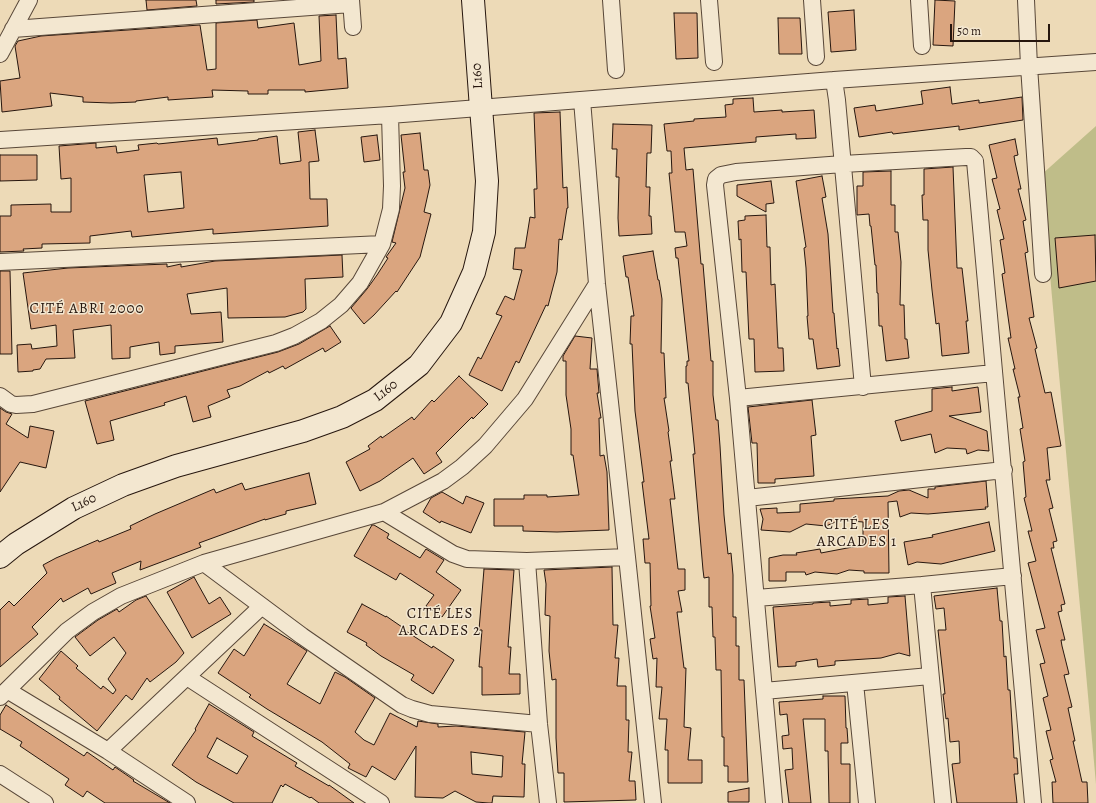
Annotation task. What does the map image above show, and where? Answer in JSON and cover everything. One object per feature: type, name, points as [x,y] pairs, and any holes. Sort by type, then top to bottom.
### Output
[{"type":"street","points":[[0,54],[29,0]]},
{"type":"street","name":"L160","points":[[0,557],[16,544],[74,508],[123,485],[176,466],[303,430],[342,417],[375,400],[419,365],[451,323],[474,272],[484,232],[488,181],[473,0]]},
{"type":"street","points":[[611,0],[616,70]]},
{"type":"street","points":[[709,0],[714,62]]},
{"type":"street","points":[[812,0],[816,57]]},
{"type":"street","points":[[919,0],[922,46]]},
{"type":"street","points":[[1026,0],[1043,274]]},
{"type":"street","points":[[13,29],[351,2],[353,28]]},
{"type":"street","points":[[0,140],[390,115],[834,80],[1096,62]]},
{"type":"street","points":[[834,80],[863,387]]},
{"type":"street","points":[[582,100],[597,284],[653,803]]},
{"type":"street","points":[[0,396],[11,404],[34,404],[276,343],[294,336],[321,321],[341,305],[360,283],[382,244],[391,209],[392,186],[390,115]]},
{"type":"street","points":[[774,803],[738,398],[715,185],[716,179],[727,173],[843,164],[971,157],[975,161],[1033,803]]},
{"type":"street","points":[[0,262],[382,244]]},
{"type":"street","points":[[187,803],[108,751],[3,693],[67,631],[92,612],[122,596],[204,563],[384,512],[443,481],[462,467],[485,446],[525,399],[597,284]]},
{"type":"street","points":[[738,398],[863,387],[994,373]]},
{"type":"street","points":[[747,498],[1004,470]]},
{"type":"street","points":[[384,512],[462,558],[474,560],[527,561],[627,557]]},
{"type":"street","points":[[527,561],[548,803]]},
{"type":"street","points":[[204,563],[302,636],[391,698],[412,709],[430,714],[540,724]]},
{"type":"street","points":[[756,598],[922,585],[1013,576]]},
{"type":"street","points":[[922,585],[943,803]]},
{"type":"street","points":[[108,751],[262,606]]},
{"type":"street","points":[[764,691],[930,676]]},
{"type":"street","points":[[186,677],[381,803]]},
{"type":"street","points":[[855,683],[867,803]]},
{"type":"street","points":[[0,774],[45,803]]},
{"type":"shaded area","points":[[1096,126],[1096,784],[1041,175]]},
{"type":"building","points":[[146,0],[196,0],[197,6],[147,10]]},
{"type":"building","points":[[216,0],[254,0],[254,2],[216,4]]},
{"type":"building","points":[[935,0],[955,1],[953,46],[933,45]]},
{"type":"building","points":[[854,10],[856,50],[831,52],[828,12]]},
{"type":"building","points":[[674,13],[697,13],[698,58],[676,59]]},
{"type":"building","points":[[336,15],[338,59],[346,58],[348,88],[305,92],[305,90],[268,90],[268,94],[248,94],[248,91],[212,90],[213,97],[168,100],[168,97],[136,102],[111,103],[83,102],[83,97],[50,93],[52,106],[2,112],[0,81],[20,78],[15,46],[18,41],[41,36],[200,25],[207,70],[216,69],[216,23],[257,20],[258,28],[294,23],[299,65],[321,61],[319,16]]},
{"type":"building","points":[[778,18],[800,18],[802,54],[779,54]]},
{"type":"building","points":[[950,87],[952,104],[979,100],[979,103],[1022,97],[1023,120],[959,130],[959,126],[893,134],[892,132],[859,137],[854,108],[875,105],[876,111],[923,104],[921,91]]},
{"type":"building","points":[[753,98],[754,112],[814,110],[816,138],[796,139],[796,134],[756,137],[756,142],[684,148],[686,170],[693,169],[711,361],[713,361],[713,395],[716,420],[718,420],[724,515],[728,554],[731,553],[733,575],[733,617],[736,617],[736,646],[739,646],[739,680],[744,680],[748,782],[728,782],[728,766],[724,766],[724,737],[722,737],[721,670],[716,670],[712,607],[709,607],[709,577],[704,578],[703,570],[693,454],[695,454],[688,383],[686,383],[686,366],[687,361],[689,361],[678,258],[676,258],[675,248],[687,246],[685,232],[675,232],[669,173],[672,173],[671,151],[667,151],[664,124],[694,121],[694,119],[726,117],[725,105],[733,104],[733,99]]},
{"type":"building","points":[[560,112],[563,188],[567,187],[568,208],[562,240],[559,239],[557,272],[548,306],[546,305],[519,363],[516,361],[502,391],[469,375],[478,357],[481,359],[502,316],[496,314],[505,296],[514,300],[522,270],[513,269],[515,248],[525,248],[530,217],[535,218],[534,189],[537,189],[534,113]]},
{"type":"building","points":[[613,124],[652,125],[651,153],[647,153],[646,187],[650,187],[649,216],[651,216],[652,234],[619,236],[619,177],[616,177],[617,149],[612,149]]},
{"type":"building","points":[[315,130],[319,161],[309,162],[310,199],[327,199],[328,226],[213,234],[213,229],[132,237],[131,231],[90,236],[90,243],[42,244],[42,248],[23,249],[24,251],[0,252],[0,216],[11,216],[11,205],[51,204],[51,212],[71,212],[71,178],[61,179],[59,146],[96,143],[96,148],[116,146],[117,153],[139,150],[138,145],[217,138],[218,145],[277,136],[280,164],[301,161],[298,132]],"holes":[[[181,172],[184,208],[148,212],[144,175]]]},
{"type":"building","points":[[420,133],[424,170],[428,170],[430,185],[424,212],[431,214],[420,257],[397,292],[396,291],[364,324],[351,308],[377,275],[388,258],[386,257],[396,243],[392,242],[405,188],[403,172],[405,172],[401,135]]},
{"type":"building","points":[[377,135],[380,160],[364,162],[361,137]]},
{"type":"building","points":[[1015,139],[1018,155],[1014,156],[1021,189],[1018,189],[1026,220],[1023,221],[1028,252],[1025,253],[1034,317],[1029,318],[1037,348],[1035,349],[1045,393],[1051,392],[1061,446],[1047,448],[1050,480],[1046,480],[1053,508],[1049,509],[1057,541],[1053,542],[1054,548],[1051,548],[1065,604],[1061,605],[1062,611],[1058,612],[1065,640],[1061,640],[1062,646],[1069,674],[1064,675],[1072,707],[1068,708],[1075,741],[1073,741],[1082,782],[1087,782],[1088,803],[1053,803],[1052,782],[1056,782],[1050,760],[1053,759],[1046,731],[1051,730],[1043,698],[1048,696],[1040,664],[1045,663],[1036,630],[1045,628],[1028,563],[1036,561],[1028,531],[1032,531],[1024,498],[1026,497],[1023,462],[1025,461],[1020,429],[1023,428],[1018,397],[1020,397],[1013,369],[1015,369],[1008,338],[1011,338],[1002,274],[1005,273],[1000,240],[1004,239],[997,210],[1000,209],[992,179],[997,178],[989,145]]},
{"type":"building","points":[[0,155],[37,155],[37,180],[0,181]]},
{"type":"building","points":[[953,167],[957,268],[962,268],[968,321],[966,321],[969,353],[942,356],[939,323],[936,324],[932,290],[928,250],[928,220],[923,220],[922,195],[924,195],[924,169]]},
{"type":"building","points":[[891,171],[891,205],[895,205],[895,232],[898,232],[901,262],[900,305],[904,305],[905,339],[907,339],[909,358],[886,361],[882,326],[879,326],[876,265],[871,226],[869,214],[857,215],[857,186],[863,186],[863,172]]},
{"type":"building","points":[[822,176],[826,197],[822,198],[828,234],[833,313],[840,366],[817,369],[813,339],[809,339],[804,248],[806,247],[796,181]]},
{"type":"building","points":[[771,181],[774,203],[766,204],[766,212],[737,196],[737,185]]},
{"type":"building","points":[[766,215],[767,247],[770,247],[771,285],[775,284],[778,348],[783,348],[784,371],[755,372],[754,339],[749,339],[746,272],[742,272],[741,239],[739,240],[738,221],[745,220],[745,216]]},
{"type":"building","points":[[1095,235],[1096,281],[1059,288],[1055,238]]},
{"type":"building","points":[[653,251],[662,299],[661,353],[664,353],[666,398],[664,398],[669,431],[672,461],[670,461],[675,499],[670,499],[678,569],[685,569],[685,590],[678,591],[682,612],[677,612],[684,668],[686,668],[684,727],[691,728],[688,760],[702,760],[702,783],[668,783],[668,750],[665,750],[667,719],[659,719],[662,687],[656,687],[657,658],[653,659],[650,639],[655,638],[650,606],[650,563],[645,563],[643,539],[649,539],[642,482],[644,482],[635,411],[632,344],[630,344],[631,316],[634,316],[623,256]]},
{"type":"building","points":[[342,255],[343,277],[305,279],[306,309],[303,312],[285,317],[228,318],[227,288],[187,294],[191,314],[221,312],[223,342],[175,346],[175,353],[160,355],[159,342],[130,347],[130,358],[112,359],[111,325],[73,330],[75,358],[46,359],[40,369],[18,372],[17,345],[31,344],[32,349],[57,346],[56,325],[31,329],[23,273],[68,268],[167,264],[167,267],[181,264],[181,267],[215,261]]},
{"type":"building","points":[[0,271],[10,271],[12,354],[0,354]]},
{"type":"building","points":[[330,326],[341,342],[325,352],[323,348],[285,369],[283,366],[269,373],[268,371],[240,386],[227,390],[230,397],[208,406],[211,417],[193,422],[186,396],[164,403],[165,405],[110,421],[114,440],[97,444],[85,401],[278,352],[299,344]]},
{"type":"building","points":[[575,336],[592,338],[590,369],[597,369],[599,393],[597,393],[601,418],[599,418],[600,456],[604,455],[607,472],[609,530],[557,532],[523,531],[523,526],[494,526],[494,499],[524,499],[524,495],[547,495],[547,497],[579,495],[573,455],[571,455],[571,429],[566,395],[566,361],[563,361],[563,356]]},
{"type":"building","points":[[459,376],[488,404],[473,419],[472,417],[436,453],[442,462],[424,474],[413,458],[380,481],[360,491],[346,462],[370,449],[368,446],[381,436],[382,438],[412,417],[414,420],[432,400],[434,402]]},
{"type":"building","points":[[952,387],[952,391],[978,387],[981,412],[949,416],[987,431],[989,451],[978,450],[967,454],[966,449],[947,448],[935,453],[931,434],[901,441],[895,421],[932,411],[932,389]]},
{"type":"building","points":[[812,400],[816,435],[811,436],[814,476],[775,479],[775,483],[758,483],[757,443],[752,443],[748,407]]},
{"type":"building","points":[[0,408],[12,414],[6,424],[28,438],[30,426],[54,431],[46,468],[20,462],[0,492]]},
{"type":"building","points":[[309,473],[316,504],[286,511],[286,514],[265,519],[199,543],[201,547],[140,570],[141,561],[112,573],[116,583],[91,594],[88,588],[63,602],[61,598],[32,627],[38,634],[0,667],[0,610],[9,601],[14,606],[47,573],[43,565],[98,540],[99,542],[131,529],[130,526],[214,489],[216,493],[242,483],[245,490]]},
{"type":"building","points":[[986,481],[988,507],[985,507],[986,509],[928,514],[911,513],[900,517],[897,501],[888,502],[889,573],[864,573],[864,571],[849,570],[837,574],[815,572],[806,575],[805,572],[786,572],[786,581],[769,581],[769,558],[783,555],[797,555],[796,553],[820,549],[821,553],[863,545],[863,522],[840,520],[826,526],[806,524],[790,532],[761,530],[763,519],[760,509],[777,508],[777,513],[800,512],[800,504],[834,501],[834,499],[888,496],[899,491],[909,490],[928,498],[928,489]]},
{"type":"building","points":[[442,492],[463,504],[466,496],[484,503],[471,533],[441,521],[440,523],[423,512],[431,498]]},
{"type":"building","points":[[989,522],[995,551],[941,564],[917,562],[908,565],[904,542],[933,537],[932,535]]},
{"type":"building","points":[[372,525],[389,534],[387,538],[420,558],[426,549],[444,560],[436,572],[461,590],[442,617],[426,606],[434,595],[400,573],[396,580],[354,556]]},
{"type":"building","points":[[612,567],[613,625],[618,625],[615,658],[619,658],[617,686],[626,686],[626,720],[629,720],[628,752],[632,752],[629,781],[635,781],[636,800],[564,802],[564,773],[558,773],[556,738],[556,679],[552,680],[549,651],[550,616],[545,615],[546,584],[544,570]]},
{"type":"building","points":[[484,569],[514,570],[508,647],[511,647],[509,674],[520,674],[520,694],[482,695],[482,667],[479,667],[482,630],[479,630]]},
{"type":"building","points":[[194,577],[209,604],[220,597],[231,614],[192,638],[167,592]]},
{"type":"building","points":[[997,588],[1000,621],[1002,621],[1004,657],[1006,656],[1008,690],[1010,690],[1014,758],[1017,758],[1018,774],[1014,774],[1017,803],[957,803],[952,764],[960,763],[959,741],[950,742],[948,718],[946,719],[943,694],[945,694],[938,630],[946,630],[944,608],[936,609],[934,596]]},
{"type":"building","points":[[146,596],[184,653],[176,662],[150,682],[147,678],[132,700],[126,695],[97,731],[59,699],[60,697],[39,679],[61,651],[78,666],[76,668],[101,689],[103,686],[113,694],[116,690],[108,679],[126,653],[114,637],[90,656],[75,637],[98,620],[117,609],[119,612],[136,600]]},
{"type":"building","points":[[905,596],[910,656],[899,653],[881,658],[835,661],[835,665],[818,667],[817,659],[796,662],[796,666],[778,667],[773,607],[830,602],[830,606],[851,604],[851,600],[868,599],[868,605],[888,603],[888,597]]},
{"type":"building","points":[[362,604],[386,616],[402,627],[401,628],[454,660],[433,694],[411,680],[414,675],[381,656],[366,645],[367,643],[347,632]]},
{"type":"building","points":[[264,624],[307,651],[287,684],[320,704],[335,672],[345,677],[375,698],[355,732],[364,740],[374,745],[390,713],[417,727],[418,721],[438,724],[438,727],[456,726],[525,732],[522,764],[525,764],[524,797],[493,796],[492,803],[476,802],[455,791],[443,798],[415,797],[416,746],[395,780],[372,766],[366,777],[348,768],[350,764],[322,742],[267,709],[249,697],[251,695],[218,673],[234,649],[244,656]],"holes":[[[471,752],[503,756],[502,777],[472,774]]]},
{"type":"building","points":[[823,696],[845,696],[848,743],[841,743],[841,764],[850,764],[850,803],[829,803],[828,751],[825,751],[825,719],[803,719],[811,803],[789,803],[785,770],[793,769],[792,748],[783,749],[782,736],[789,735],[787,714],[780,715],[779,702],[823,699]]},
{"type":"building","points":[[209,704],[254,732],[252,736],[297,763],[295,766],[329,785],[354,803],[319,803],[311,797],[310,798],[285,784],[283,787],[281,785],[272,803],[234,803],[196,782],[172,765],[196,730],[195,729]],"holes":[[[217,738],[248,756],[237,774],[207,757]]]},
{"type":"building","points":[[6,705],[84,756],[87,752],[113,770],[115,767],[134,780],[133,781],[170,803],[105,803],[87,791],[83,797],[65,785],[69,779],[20,746],[22,742],[0,729],[0,715]]},
{"type":"building","points":[[749,788],[749,802],[728,802],[728,792]]},
{"type":"district","name":"CITÉ ABRI 2000","points":[[87,309]]},
{"type":"district","name":"CITÉ LES ARCADES 1","points":[[857,534]]},
{"type":"district","name":"CITÉ LES ARCADES 2","points":[[440,622]]}]
